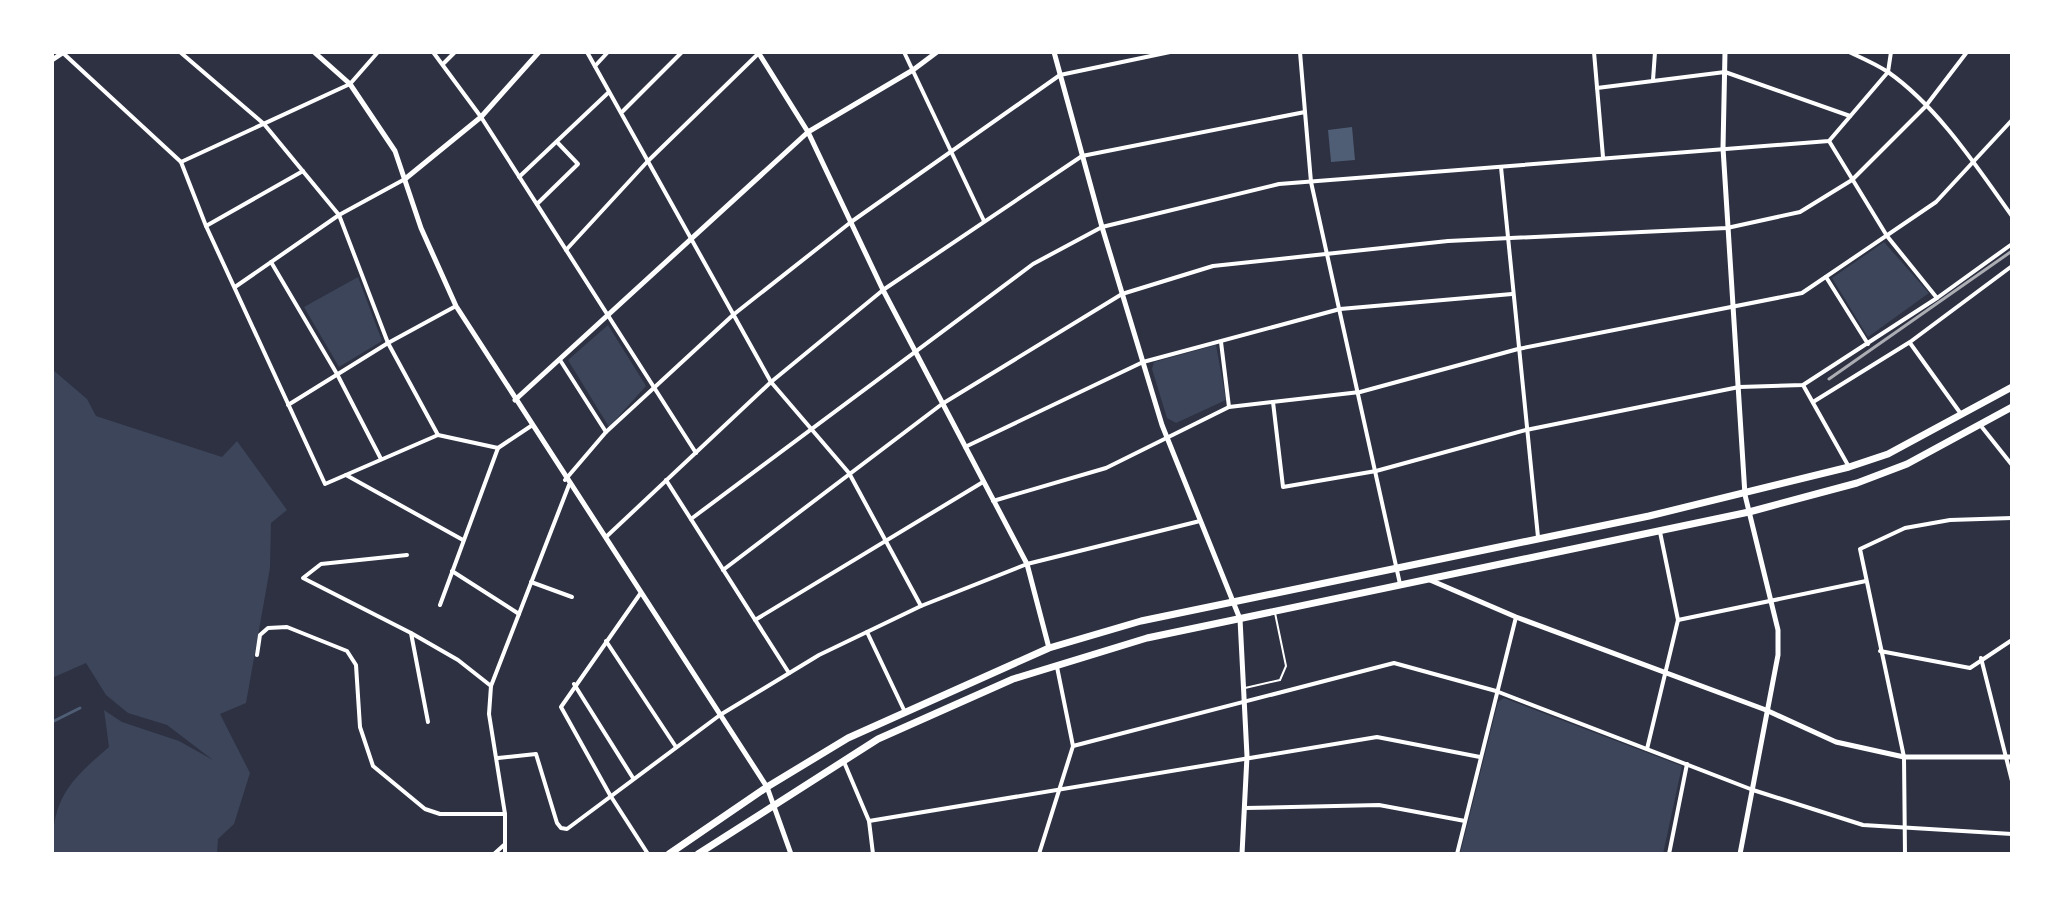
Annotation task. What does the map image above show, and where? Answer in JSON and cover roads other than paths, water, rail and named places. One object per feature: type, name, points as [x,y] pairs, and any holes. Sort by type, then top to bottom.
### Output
[{"type":"main road","points":[[669,854],[767,787],[848,738],[904,710],[1049,648],[1141,621],[1745,495],[1849,467],[1888,454],[1981,407],[2012,385]]},
{"type":"main road","points":[[698,854],[878,739],[1013,679],[1147,638],[1749,512],[1870,478],[1907,464],[2012,407]]},
{"type":"street","points":[[52,60],[64,52],[181,162],[206,226],[325,484],[438,435],[498,448]]},
{"type":"street","points":[[180,52],[264,124],[339,215],[388,343],[438,435]]},
{"type":"street","points":[[314,52],[350,84],[395,151],[421,228],[456,306],[767,787],[791,854]]},
{"type":"street","points":[[181,162],[350,84],[378,52]]},
{"type":"street","points":[[433,52],[481,117],[696,453]]},
{"type":"street","points":[[444,63],[455,52]]},
{"type":"street","points":[[234,288],[339,215],[405,179],[481,117],[539,52]]},
{"type":"street","points":[[587,52],[623,111],[647,162],[693,238],[771,382],[849,473],[921,606]]},
{"type":"street","points":[[595,66],[608,52]]},
{"type":"street","points":[[623,111],[682,52]]},
{"type":"street","points":[[566,250],[647,162],[759,52],[808,132],[883,290],[1027,564],[1049,648]]},
{"type":"street","points":[[904,52],[984,221]]},
{"type":"street","points":[[515,400],[808,132],[913,70],[937,52]]},
{"type":"street","points":[[1054,52],[1102,227],[1167,438],[1231,604],[1240,619],[1247,756],[1242,854]]},
{"type":"street","points":[[1125,52],[1127,61]]},
{"type":"street","points":[[505,854],[505,814],[489,714],[491,686],[567,482],[606,432],[733,315],[851,222],[1060,75],[1170,52]]},
{"type":"street","points":[[1300,52],[1311,182],[1360,392],[1400,584]]},
{"type":"street","points":[[1594,52],[1603,157]]},
{"type":"street","points":[[1653,80],[1655,52]]},
{"type":"street","points":[[1725,52],[1723,148],[1745,495],[1778,630],[1778,655],[1740,854]]},
{"type":"street","points":[[1849,52],[1888,72],[1925,107],[1973,162],[2012,216]]},
{"type":"street","points":[[691,519],[1033,264],[1102,227],[1279,184],[1829,141],[1888,72],[1891,52]]},
{"type":"street","points":[[723,570],[942,404],[1122,294],[1213,266],[1448,241],[1727,228],[1800,212],[1852,180],[1925,107],[1967,52]]},
{"type":"street","points":[[1597,88],[1725,72],[1850,116]]},
{"type":"street","points":[[519,177],[609,92]]},
{"type":"street","points":[[604,539],[771,382],[883,290],[1082,156],[1305,112]]},
{"type":"street","points":[[993,501],[1106,468],[1229,407],[1360,392],[1518,349],[1802,293],[1936,202],[2012,120]]},
{"type":"street","points":[[1829,141],[1887,236],[1937,298]]},
{"type":"street","points":[[537,204],[578,164],[557,142]]},
{"type":"street","points":[[1501,167],[1538,537]]},
{"type":"street","points":[[206,226],[303,171]]},
{"type":"street","points":[[1273,402],[1283,487],[1376,471],[1526,430],[1739,387],[1803,385],[1937,298],[2012,244]]},
{"type":"street","points":[[271,262],[337,374],[381,460]]},
{"type":"street","points":[[1813,402],[1910,342],[2012,266]]},
{"type":"street","points":[[1826,277],[1868,344]]},
{"type":"street","points":[[965,447],[1143,362],[1340,309],[1512,294]]},
{"type":"street","points":[[288,405],[388,343],[456,306]]},
{"type":"street","points":[[1221,341],[1229,407]]},
{"type":"street","points":[[1910,342],[1962,416]]},
{"type":"street","points":[[559,359],[606,432]]},
{"type":"street","points":[[1803,385],[1849,467]]},
{"type":"street","points":[[1981,425],[2012,465]]},
{"type":"street","points":[[440,605],[498,448],[531,426]]},
{"type":"street","points":[[346,475],[463,540]]},
{"type":"street","points":[[666,480],[789,673]]},
{"type":"street","points":[[755,620],[884,539],[983,482]]},
{"type":"street","points":[[1905,854],[1904,757],[1860,549],[1905,528],[1950,520],[2012,518]]},
{"type":"street","points":[[498,758],[536,754],[561,828],[573,827],[610,795],[720,715],[789,673],[867,632],[921,606],[1027,564],[1200,521]]},
{"type":"street","points":[[1647,749],[1678,620],[1660,532]]},
{"type":"street","points":[[407,555],[321,564],[303,578],[411,633],[458,660],[491,686]]},
{"type":"street","points":[[452,571],[519,614]]},
{"type":"street","points":[[1425,578],[1516,617],[1766,710],[1836,742],[1904,757],[2009,758]]},
{"type":"street","points":[[1678,620],[1866,581]]},
{"type":"street","points":[[531,582],[572,597]]},
{"type":"street","points":[[640,594],[574,684],[561,707],[610,795],[648,854]]},
{"type":"street","points":[[1457,854],[1516,617]]},
{"type":"street","points":[[257,655],[260,635],[268,628],[287,627],[347,651],[356,665],[360,727],[377,770],[433,813],[505,814]]},
{"type":"street","points":[[867,632],[904,710]]},
{"type":"street","points":[[411,633],[428,722]]},
{"type":"street","points":[[1880,651],[1970,668],[2012,640]]},
{"type":"street","points":[[606,641],[676,747]]},
{"type":"street","points":[[1981,658],[2009,758],[2012,781]]},
{"type":"street","points":[[1073,746],[1394,663],[1496,691],[1753,790],[1863,825],[2012,834]]},
{"type":"street","points":[[1039,854],[1073,746],[1057,667]]},
{"type":"street","points":[[574,684],[633,778]]},
{"type":"street","points":[[869,821],[1058,791],[1247,756],[1377,737],[1480,757]]},
{"type":"street","points":[[843,760],[869,821],[873,854]]},
{"type":"street","points":[[1669,854],[1687,764]]},
{"type":"street","points":[[1245,808],[1379,805],[1465,821]]},
{"type":"street","points":[[494,854],[505,845]]},
{"type":"lane","points":[[1243,688],[1280,680],[1286,666],[1274,612]]},
{"type":"waterway","points":[[52,722],[80,708]]},
{"type":"railway","points":[[1829,379],[2012,251]]}]
